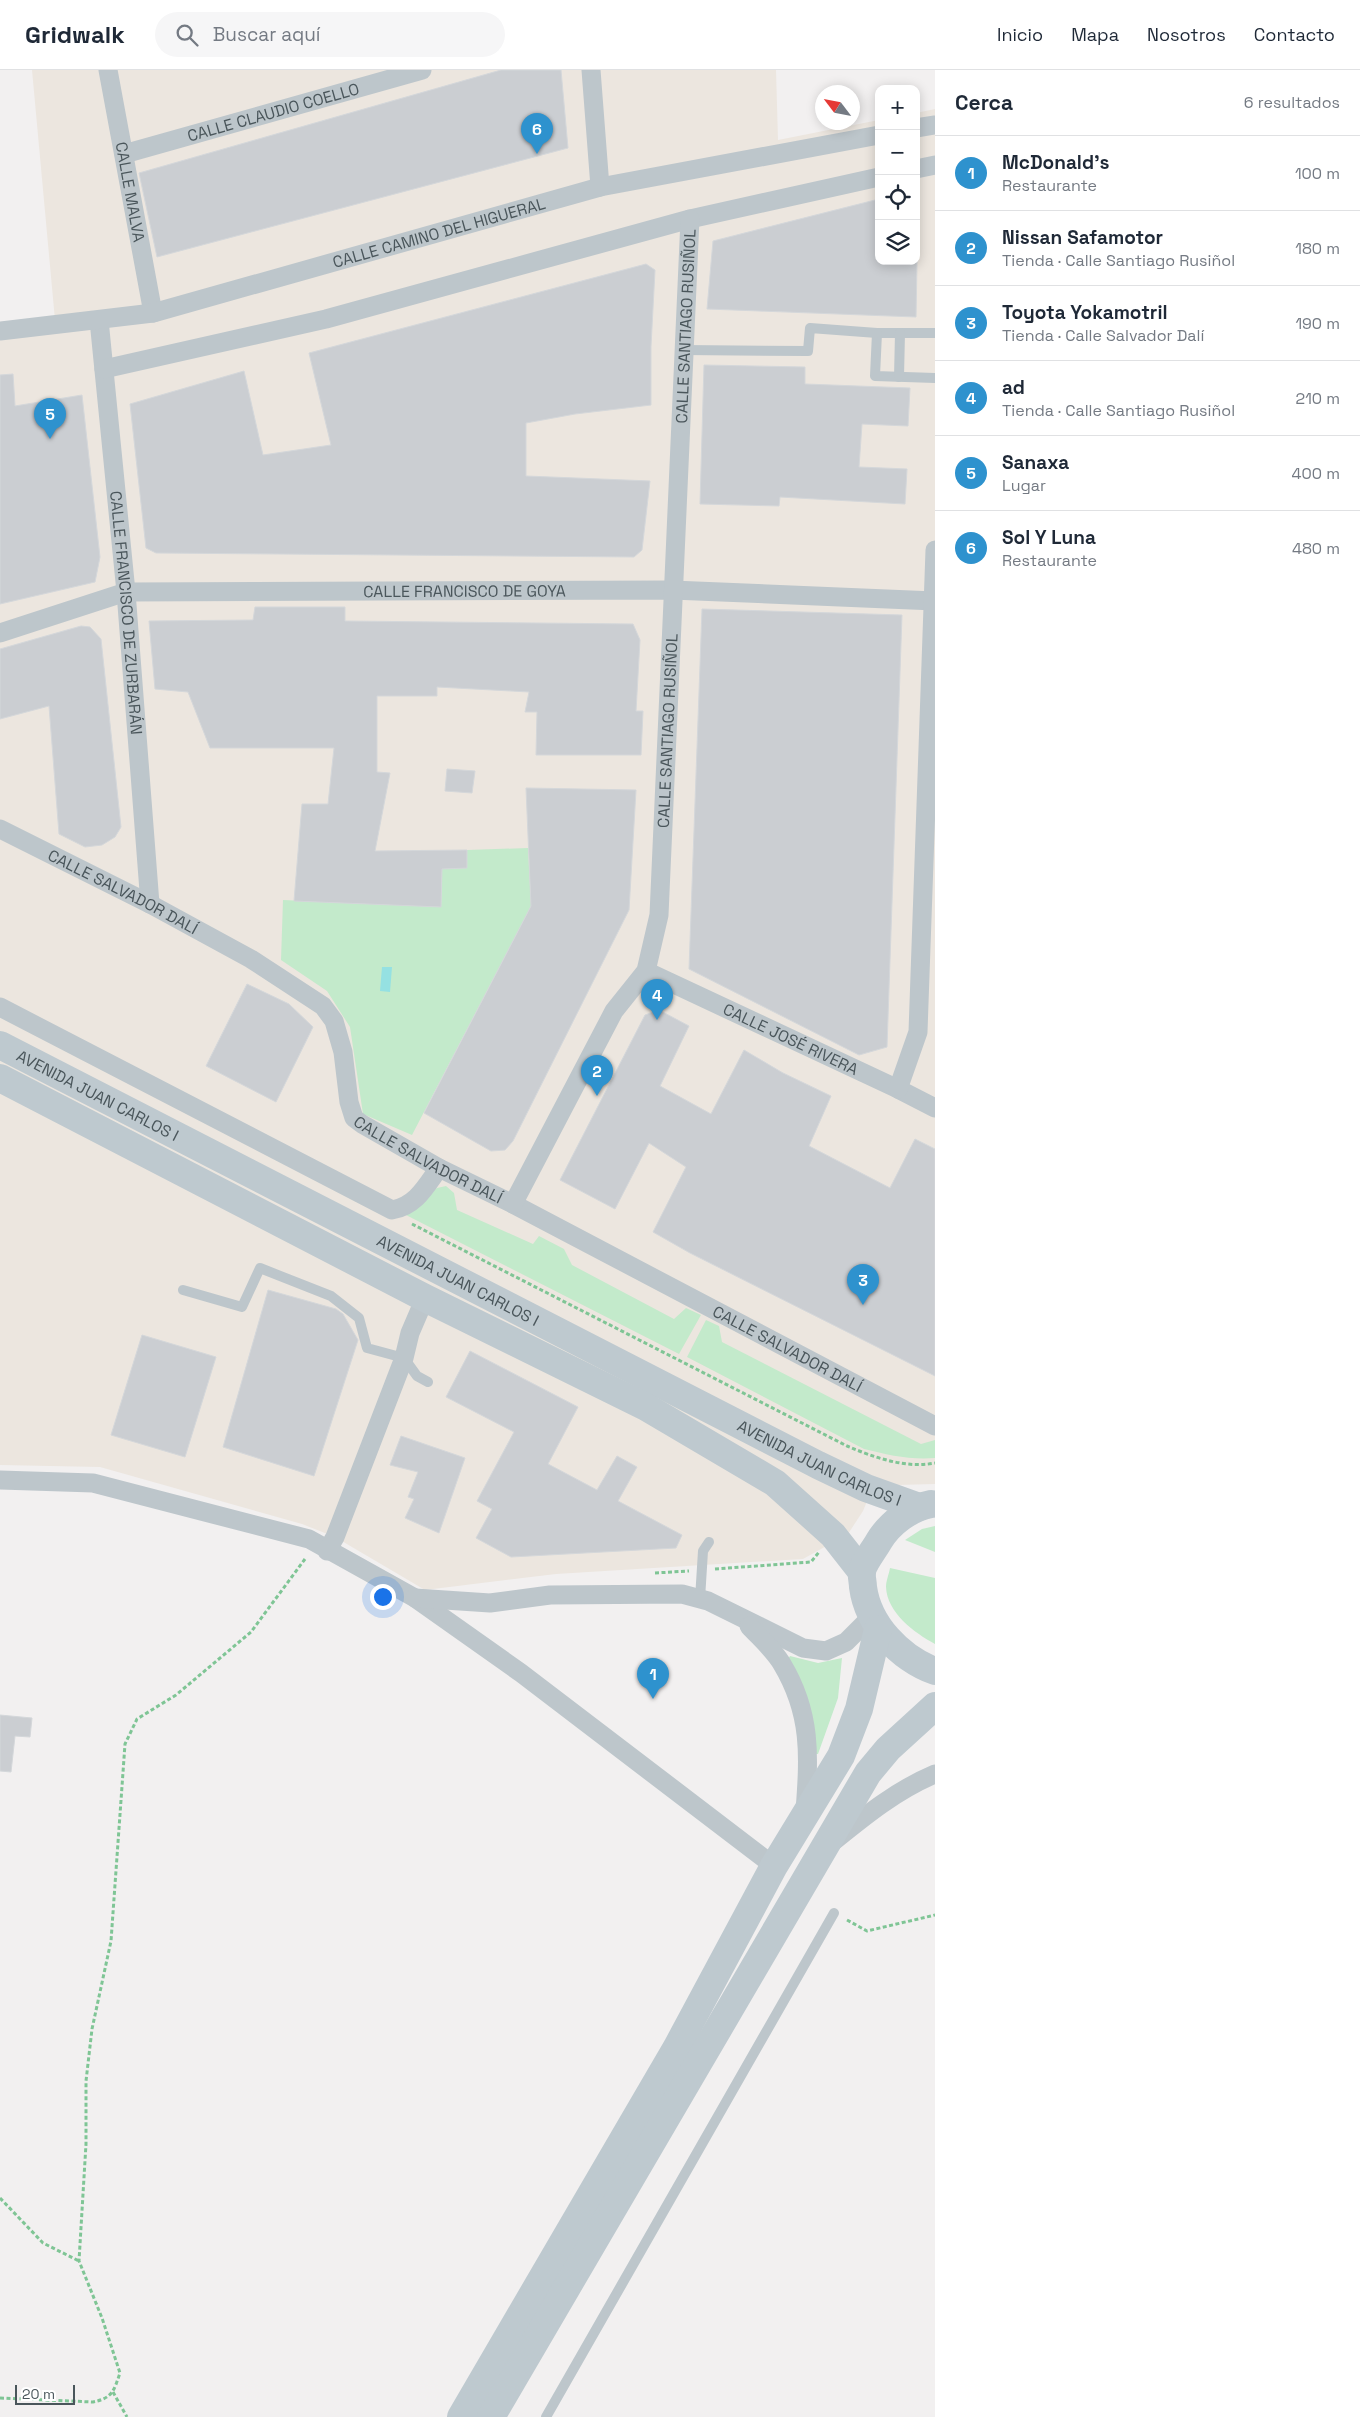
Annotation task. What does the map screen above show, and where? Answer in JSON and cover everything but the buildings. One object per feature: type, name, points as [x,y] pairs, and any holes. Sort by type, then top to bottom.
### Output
[{"type":"street","name":"CALLE MALVA","points":[[108,70],[153,313]]},
{"type":"street","name":"CALLE CLAUDIO COELLO","points":[[124,154],[422,70]]},
{"type":"street","points":[[591,70],[600,187]]},
{"type":"street","points":[[920,127],[935,125]]},
{"type":"street","name":"CALLE CAMINO DEL HIGUERAL","points":[[0,331],[153,313],[600,187],[875,136]]},
{"type":"street","points":[[920,168],[935,165]]},
{"type":"street","points":[[104,369],[326,319],[690,220],[875,178]]},
{"type":"street","name":"CALLE SANTIAGO RUSIÑOL","points":[[513,1204],[614,1011],[646,971],[659,915],[690,220]]},
{"type":"street","name":"CALLE FRANCISCO DE ZURBARÁN","points":[[100,320],[126,592],[150,904]]},
{"type":"street","points":[[898,1089],[918,1032],[935,550]]},
{"type":"street","name":"CALLE FRANCISCO DE GOYA","points":[[0,633],[126,592],[672,590],[934,601]]},
{"type":"street","name":"CALLE SALVADOR DALÍ","points":[[0,829],[150,904],[250,959],[323,1006],[334,1020],[343,1052],[342,1098],[354,1118],[439,1168],[513,1204],[935,1426]]},
{"type":"street","name":"CALLE JOSÉ RIVERA","points":[[646,971],[935,1108]]},
{"type":"street","points":[[0,1007],[392,1210],[407,1205],[420,1195],[439,1168]]},
{"type":"street","name":"AVENIDA JUAN CARLOS I","points":[[0,1045],[818,1466],[866,1488],[927,1505]]},
{"type":"street","name":"AVENIDA JUAN CARLOS I","points":[[0,1078],[425,1298],[655,1412],[775,1483],[833,1535],[862,1572]]},
{"type":"street","points":[[327,1551],[335,1537],[404,1358],[410,1332],[425,1298]]},
{"type":"street","points":[[0,1480],[93,1483],[309,1539],[327,1551],[416,1598],[521,1673],[774,1866]]},
{"type":"street","points":[[927,1505],[900,1518],[884,1533],[862,1572],[865,1600],[875,1623],[903,1651],[935,1670]]},
{"type":"street","points":[[416,1598],[490,1603],[550,1595],[682,1594],[708,1601],[743,1620],[803,1648],[826,1651],[846,1642],[875,1623]]},
{"type":"street","points":[[743,1620],[781,1662],[796,1691],[807,1730],[808,1764],[805,1816]]},
{"type":"street","points":[[461,2417],[677,2047],[774,1866],[841,1756],[859,1709],[875,1623]]},
{"type":"street","points":[[491,2417],[868,1773],[888,1749],[929,1720]]},
{"type":"street","points":[[823,1849],[883,1802],[914,1783],[935,1774]]},
{"type":"lane","points":[[683,350],[808,351],[810,328],[935,333]]},
{"type":"lane","points":[[877,332],[875,376],[935,378]]},
{"type":"lane","points":[[899,377],[900,333]]},
{"type":"lane","points":[[184,1290],[242,1308],[260,1268],[331,1296],[359,1318],[367,1348],[404,1358],[417,1376],[428,1382]]},
{"type":"lane","points":[[700,1599],[702,1551],[709,1542]]},
{"type":"lane","points":[[546,2417],[834,1913]]},
{"type":"path","points":[[558,1298],[847,1446],[868,1455],[897,1462],[935,1463]]},
{"type":"path","points":[[653,1573],[811,1562],[833,1535]]},
{"type":"path","points":[[0,2398],[94,2402],[106,2400],[113,2392],[120,2373],[102,2318],[79,2262],[86,2144],[86,2081],[92,2029],[111,1941],[125,1744],[137,1719],[176,1695],[251,1632],[310,1552],[327,1551]]},
{"type":"path","points":[[834,1913],[867,1931],[935,1915]]},
{"type":"path","points":[[0,2198],[44,2242],[79,2262]]},
{"type":"path","points":[[113,2392],[127,2417]]},
{"type":"shaded area","points":[[32,70],[776,70],[778,140],[828,130],[860,130],[860,124],[875,121],[875,265],[920,265],[920,112],[935,109],[935,1484],[896,1485],[875,1482],[863,1511],[848,1534],[803,1559],[556,1574],[425,1590],[335,1537],[302,1524],[100,1467],[0,1465],[0,339],[56,331]]},
{"type":"green space","points":[[528,848],[531,906],[412,1135],[363,1114],[350,1027],[327,991],[281,960],[283,900],[441,907],[442,869],[466,868],[467,850]]},
{"type":"green space","points":[[446,1186],[454,1193],[457,1210],[533,1244],[539,1236],[564,1249],[572,1265],[674,1319],[686,1308],[701,1315],[679,1354],[404,1214],[437,1188]]},
{"type":"green space","points":[[706,1320],[719,1326],[722,1342],[921,1444],[935,1440],[935,1458],[908,1458],[864,1449],[687,1357]]},
{"type":"green space","points":[[935,1526],[935,1552],[905,1540],[922,1529]]},
{"type":"green space","points":[[890,1568],[935,1578],[935,1644],[903,1621],[891,1605],[886,1587]]},
{"type":"green space","points":[[790,1656],[818,1663],[842,1658],[838,1698],[818,1754],[815,1754],[786,1662]]},
{"type":"water","points":[[382,967],[392,967],[390,992],[380,991]]},
{"type":"place","name":"Sol Y Luna","points":[[537,154]]},
{"type":"place","name":"Sanaxa","points":[[50,439]]},
{"type":"place","name":"ad","points":[[657,1020]]},
{"type":"place","name":"Nissan Safamotor","points":[[597,1096]]},
{"type":"place","name":"Toyota Yokamotril","points":[[863,1305]]},
{"type":"place","name":"McDonald's","points":[[653,1699]]}]
